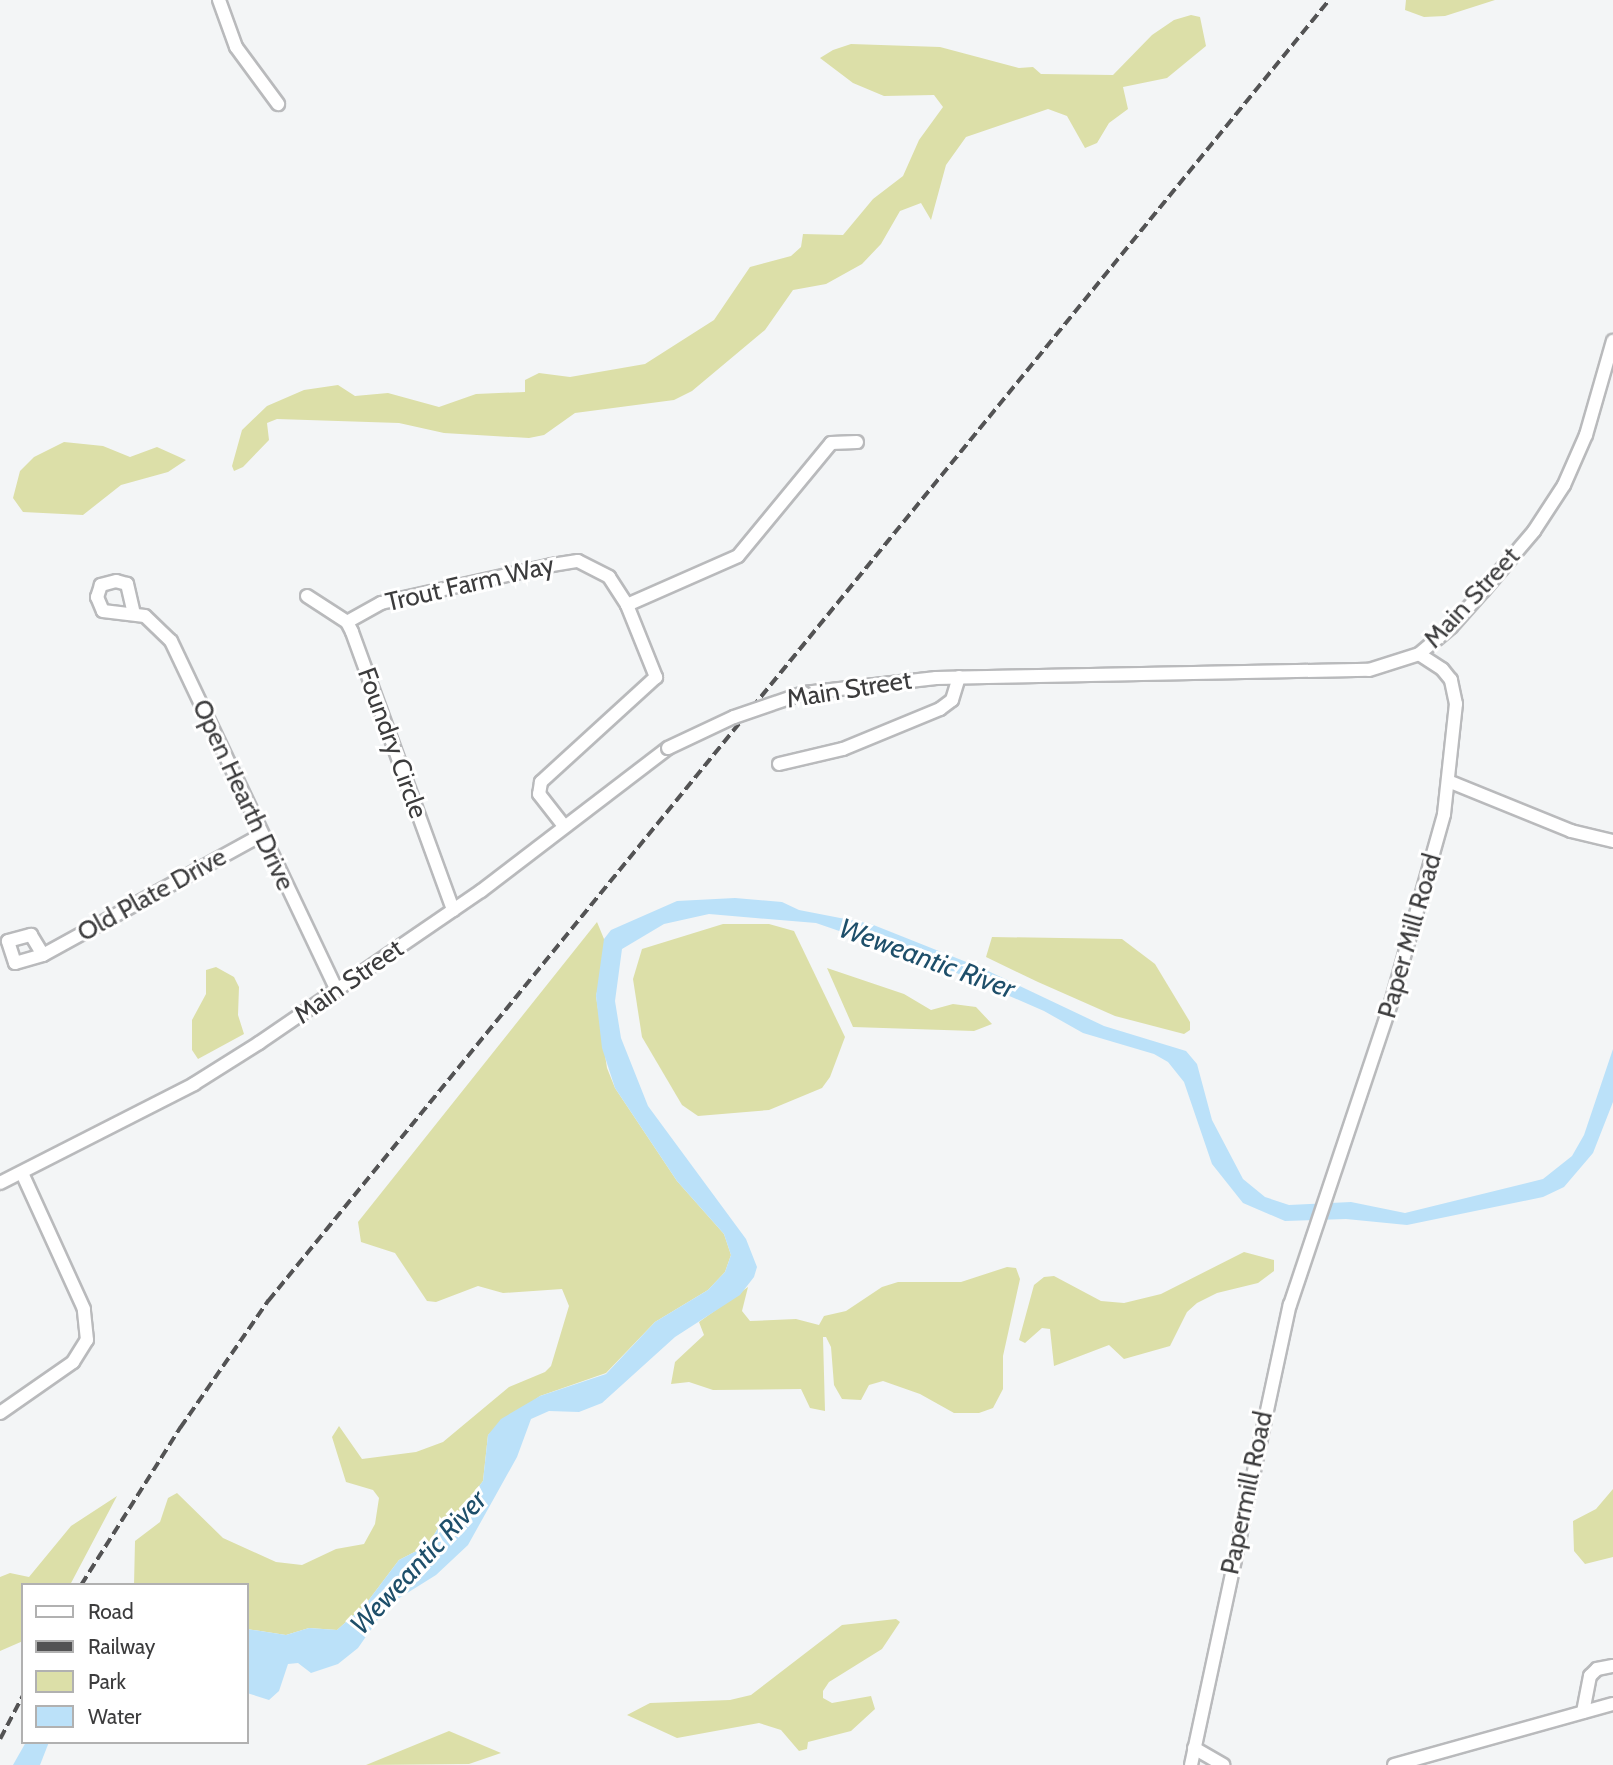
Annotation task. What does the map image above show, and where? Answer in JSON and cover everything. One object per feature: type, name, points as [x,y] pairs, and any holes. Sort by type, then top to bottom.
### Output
[{"type":"street","points":[[219,0],[236,47],[278,104]]},
{"type":"street","name":"Main Street","points":[[0,1183],[194,1084],[337,992],[453,910],[668,748],[734,717],[804,693],[959,677],[1301,674],[1369,670],[1419,654],[1475,600],[1534,531],[1564,485],[1586,435],[1613,341]]},
{"type":"street","points":[[627,605],[738,556],[831,443],[858,442]]},
{"type":"street","name":"Trout Farm Way","points":[[347,622],[382,603],[578,561],[609,577],[627,605],[656,677],[541,782],[539,794],[564,826]]},
{"type":"street","points":[[307,596],[347,622]]},
{"type":"street","name":"Open Hearth Drive","points":[[135,614],[145,615],[172,641],[337,992]]},
{"type":"street","name":"Foundry Circle","points":[[347,622],[453,910]]},
{"type":"street","name":"Paper Mill Road","points":[[1318,1225],[1433,863],[1448,781],[1455,704],[1451,680],[1442,669],[1419,654]]},
{"type":"street","points":[[779,765],[843,749],[940,709],[953,700],[959,677]]},
{"type":"street","points":[[1448,781],[1590,838],[1613,841]]},
{"type":"street","name":"Old Plate Drive","points":[[43,955],[261,835]]},
{"type":"street","points":[[0,1413],[73,1362],[87,1339],[85,1309],[22,1173]]},
{"type":"street","name":"Papermill Road","points":[[1191,1765],[1268,1398],[1290,1306],[1318,1225]]},
{"type":"street","points":[[1583,1712],[1590,1676],[1597,1669],[1613,1666]]},
{"type":"street","points":[[1394,1765],[1613,1704]]},
{"type":"street","points":[[1194,1748],[1224,1765]]},
{"type":"green space","points":[[1406,0],[1495,0],[1445,16],[1424,17],[1405,10]]},
{"type":"green space","points":[[1191,15],[1200,17],[1206,46],[1167,78],[1123,87],[1128,109],[1109,123],[1097,143],[1085,148],[1067,116],[1048,109],[966,137],[946,165],[931,220],[921,203],[900,211],[881,244],[862,264],[826,284],[793,290],[765,330],[692,391],[674,400],[575,413],[544,435],[529,438],[444,433],[399,423],[277,419],[267,423],[269,440],[243,467],[234,471],[232,466],[242,430],[267,406],[304,390],[338,385],[355,396],[388,393],[439,407],[476,394],[525,392],[525,380],[539,373],[570,377],[645,364],[714,320],[750,267],[791,256],[801,247],[803,234],[843,235],[873,199],[903,176],[919,140],[943,107],[934,95],[884,96],[853,83],[820,58],[833,50],[851,44],[940,47],[1019,68],[1033,67],[1041,74],[1113,75],[1152,35],[1174,20]]},
{"type":"green space","points":[[64,442],[103,446],[130,457],[157,447],[186,460],[168,472],[121,485],[83,515],[23,512],[13,498],[20,471],[34,457]]},
{"type":"green space","points":[[597,922],[604,939],[604,963],[596,996],[607,1068],[615,1088],[677,1181],[724,1234],[731,1255],[725,1272],[708,1290],[655,1322],[606,1373],[540,1396],[488,1435],[483,1481],[460,1512],[441,1523],[428,1545],[399,1560],[365,1605],[337,1630],[309,1628],[286,1635],[248,1629],[248,1583],[134,1583],[135,1541],[160,1522],[168,1498],[177,1493],[223,1538],[276,1562],[302,1565],[336,1549],[364,1544],[375,1524],[379,1498],[373,1490],[346,1482],[332,1437],[339,1426],[362,1459],[416,1452],[443,1442],[509,1387],[545,1372],[551,1366],[569,1306],[562,1289],[503,1293],[478,1286],[436,1302],[427,1301],[395,1253],[361,1242],[358,1222]]},
{"type":"green space","points":[[723,924],[769,924],[794,931],[845,1037],[830,1077],[822,1088],[769,1110],[698,1116],[682,1105],[642,1037],[633,979],[642,949]]},
{"type":"green space","points":[[992,937],[1122,939],[1155,964],[1190,1022],[1190,1030],[1184,1034],[1115,1016],[1038,982],[986,957]]},
{"type":"green space","points":[[216,967],[234,977],[239,987],[238,1015],[244,1034],[198,1059],[192,1050],[192,1020],[206,994],[206,970]]},
{"type":"green space","points":[[827,968],[904,994],[931,1010],[953,1004],[976,1007],[992,1024],[974,1031],[853,1027]]},
{"type":"green space","points":[[1244,1252],[1274,1260],[1274,1271],[1258,1283],[1217,1293],[1197,1303],[1187,1312],[1170,1346],[1124,1359],[1109,1345],[1054,1366],[1050,1329],[1042,1328],[1025,1343],[1019,1340],[1034,1285],[1044,1277],[1054,1276],[1101,1301],[1124,1303],[1161,1294]]},
{"type":"green space","points":[[1007,1267],[1016,1268],[1020,1279],[1003,1356],[1003,1389],[993,1408],[979,1413],[954,1413],[920,1394],[883,1381],[869,1385],[861,1400],[842,1399],[834,1385],[831,1347],[826,1337],[823,1337],[825,1411],[810,1408],[801,1389],[713,1390],[689,1382],[671,1384],[675,1362],[704,1335],[699,1322],[748,1287],[742,1311],[750,1321],[796,1319],[819,1325],[824,1316],[846,1311],[882,1287],[898,1282],[961,1282]]},
{"type":"green space","points":[[1613,1489],[1613,1557],[1585,1564],[1574,1551],[1573,1521],[1596,1509]]},
{"type":"green space","points":[[117,1496],[71,1583],[21,1583],[21,1642],[0,1651],[0,1577],[10,1573],[29,1577],[71,1526]]},
{"type":"green space","points":[[896,1619],[900,1622],[882,1649],[829,1682],[823,1691],[823,1698],[832,1703],[871,1696],[875,1709],[851,1731],[808,1742],[807,1749],[799,1751],[781,1730],[759,1723],[677,1738],[627,1715],[650,1703],[730,1700],[751,1695],[842,1625]]},
{"type":"green space","points":[[449,1731],[501,1753],[469,1764],[366,1765]]},
{"type":"water","name":"Weweantic River","points":[[735,898],[782,902],[799,910],[871,924],[984,969],[1104,1026],[1186,1051],[1197,1064],[1212,1120],[1243,1179],[1265,1197],[1289,1205],[1351,1202],[1405,1213],[1543,1179],[1572,1156],[1584,1135],[1613,1049],[1613,1102],[1593,1153],[1564,1187],[1543,1197],[1407,1225],[1346,1219],[1285,1221],[1243,1203],[1212,1164],[1184,1082],[1168,1062],[1154,1054],[1083,1033],[1044,1011],[938,965],[816,923],[709,914],[664,924],[622,949],[615,1001],[621,1038],[648,1106],[746,1239],[757,1267],[754,1277],[740,1295],[675,1337],[602,1403],[579,1412],[549,1411],[531,1419],[517,1457],[468,1545],[436,1575],[388,1605],[358,1648],[338,1664],[311,1673],[298,1663],[288,1664],[279,1691],[269,1700],[248,1693],[248,1629],[286,1635],[309,1628],[337,1630],[365,1605],[399,1560],[428,1545],[441,1523],[460,1511],[483,1481],[488,1435],[501,1419],[540,1396],[606,1374],[655,1322],[708,1290],[725,1272],[731,1255],[724,1234],[677,1181],[615,1088],[602,1048],[596,996],[604,939],[611,930],[677,901]]},
{"type":"water","points":[[25,1744],[48,1744],[40,1765],[13,1765]]},
{"type":"railway","points":[[82,1583],[180,1428],[268,1301],[1329,0]]},
{"type":"railway","points":[[0,1739],[21,1699]]}]
